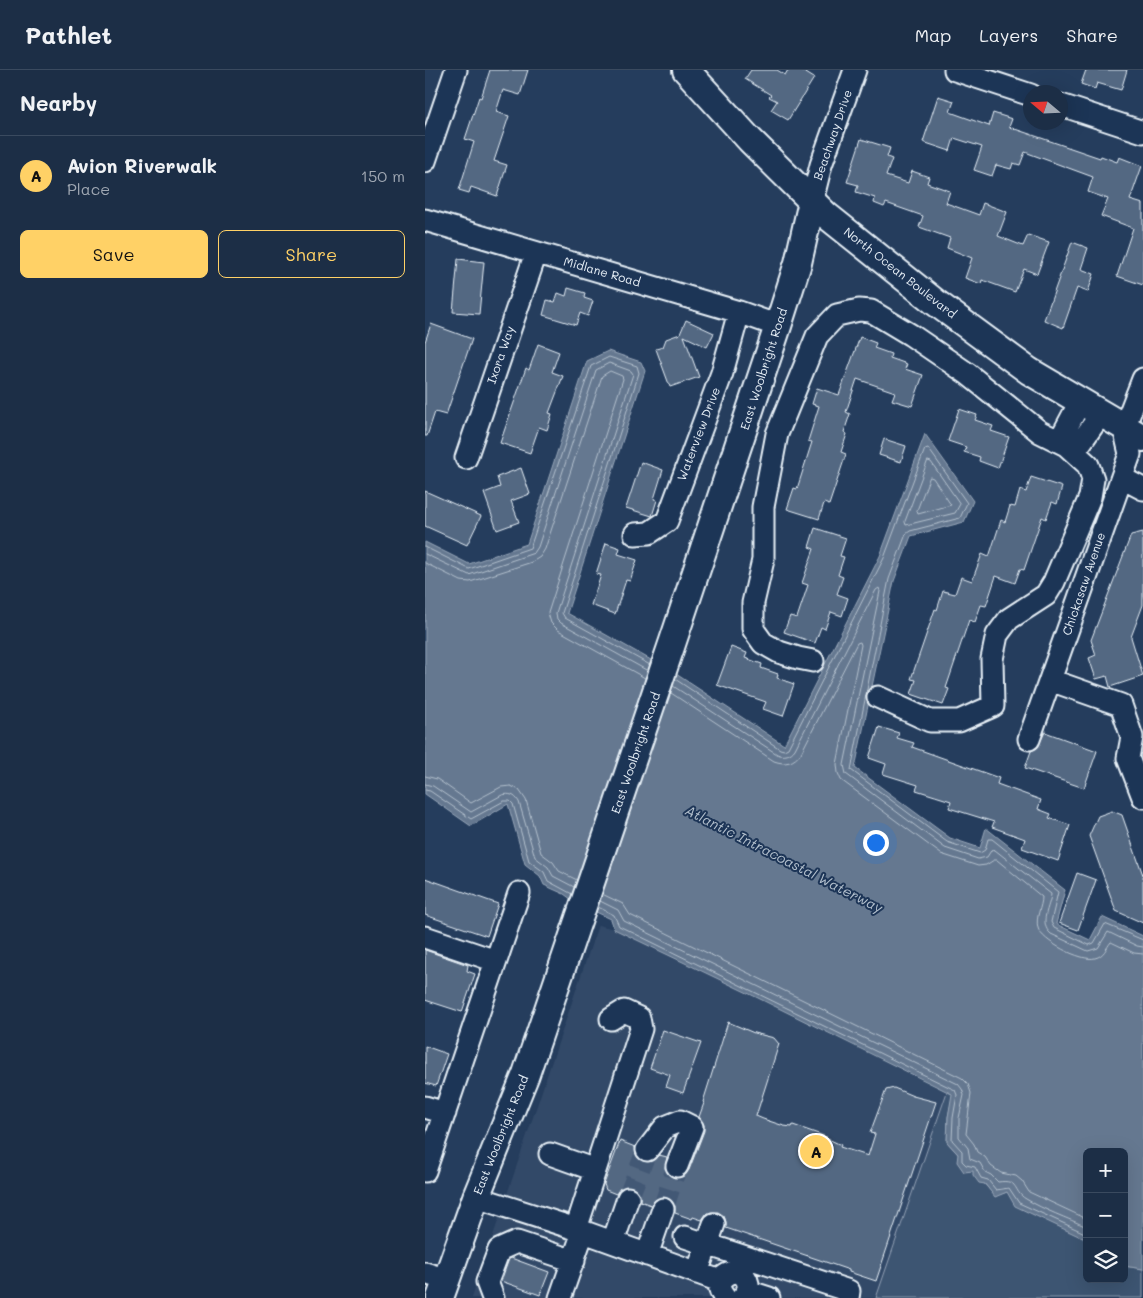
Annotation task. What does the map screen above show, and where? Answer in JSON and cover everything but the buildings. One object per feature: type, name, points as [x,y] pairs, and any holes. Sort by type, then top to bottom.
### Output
[{"type":"main road","name":"North Ocean Boulevard","points":[[686,70],[750,140],[812,201],[935,302],[1029,371],[1133,433]]},
{"type":"main road","name":"East Woolbright Road","points":[[437,1284],[479,1191],[526,1074],[778,326],[798,263],[812,201]]},
{"type":"street","points":[[425,161],[456,70]]},
{"type":"street","name":"Beachway Drive","points":[[812,201],[821,165],[855,70]]},
{"type":"street","points":[[955,70],[1023,92]]},
{"type":"street","points":[[1068,107],[1143,132]]},
{"type":"street","name":"Midlane Road","points":[[425,220],[739,312],[778,326]]},
{"type":"street","name":"Ixora Way","points":[[466,458],[536,253]]},
{"type":"street","points":[[813,661],[779,652],[763,643],[753,629],[753,603],[763,560],[763,507],[777,434],[817,336],[837,316],[859,310],[871,311],[911,335],[968,374],[1040,432],[1066,445],[1087,465],[1093,479],[1090,497],[1054,582],[1046,595],[1009,619],[997,636],[992,659],[993,706],[959,721],[930,721],[878,697]]},
{"type":"street","name":"Waterview Drive","points":[[635,534],[649,533],[667,521],[722,373],[739,312]]},
{"type":"street","points":[[1133,433],[1143,379]]},
{"type":"street","points":[[1066,445],[1079,445],[1091,408]]},
{"type":"street","name":"Chickasaw Avenue","points":[[1029,739],[1130,454],[1133,433]]},
{"type":"street","points":[[1121,478],[1143,489]]},
{"type":"street","points":[[1050,680],[1121,705],[1132,738],[1128,758],[1143,797]]},
{"type":"street","points":[[425,1171],[435,1110],[496,961],[519,893]]},
{"type":"street","points":[[425,938],[496,961]]},
{"type":"street","points":[[560,1298],[574,1261],[595,1170],[641,1029],[639,1018],[623,1011],[611,1019]]},
{"type":"street","points":[[647,1150],[665,1127],[680,1121],[692,1127],[677,1166]]},
{"type":"street","points":[[550,1154],[595,1170]]},
{"type":"street","points":[[479,1191],[580,1231],[697,1273],[723,1290],[727,1274],[737,1272],[745,1277],[747,1282],[745,1295],[769,1298]]},
{"type":"street","points":[[613,1242],[628,1198]]},
{"type":"street","points":[[647,1255],[663,1209]]},
{"type":"street","points":[[697,1273],[711,1234]]},
{"type":"street","points":[[685,1236],[711,1234],[849,1291],[848,1298]]},
{"type":"street","points":[[493,1298],[487,1282],[499,1250],[517,1242],[574,1261]]},
{"type":"shaded area","points":[[598,925],[631,936],[947,1092],[876,1298],[472,1298]]},
{"type":"shaded area","points":[[947,1092],[953,1094],[948,1117],[947,1142],[995,1196],[1007,1192],[1083,1238],[1083,1283],[1128,1283],[1128,1267],[1143,1269],[1143,1298],[876,1298]]},
{"type":"water","name":"Atlantic Intracoastal Waterway","points":[[608,351],[641,362],[645,371],[567,613],[676,674],[784,745],[880,556],[925,434],[973,501],[964,522],[911,536],[894,581],[855,768],[950,838],[980,848],[986,828],[1065,890],[1056,924],[1090,940],[1102,917],[1143,936],[1143,1269],[1128,1267],[1128,1148],[1083,1148],[1083,1238],[1015,1206],[1007,1192],[995,1197],[985,1184],[979,1183],[973,1175],[973,1171],[964,1172],[957,1162],[958,1154],[947,1142],[948,1117],[952,1094],[614,929],[611,919],[544,885],[540,876],[525,864],[508,804],[471,826],[425,794],[425,542],[469,564],[527,544],[587,361]]},
{"type":"tunnel","points":[[628,1198],[647,1150]]},
{"type":"tunnel","points":[[663,1209],[677,1166]]},
{"type":"place","name":"Avion Riverwalk","points":[[816,1151]]}]
